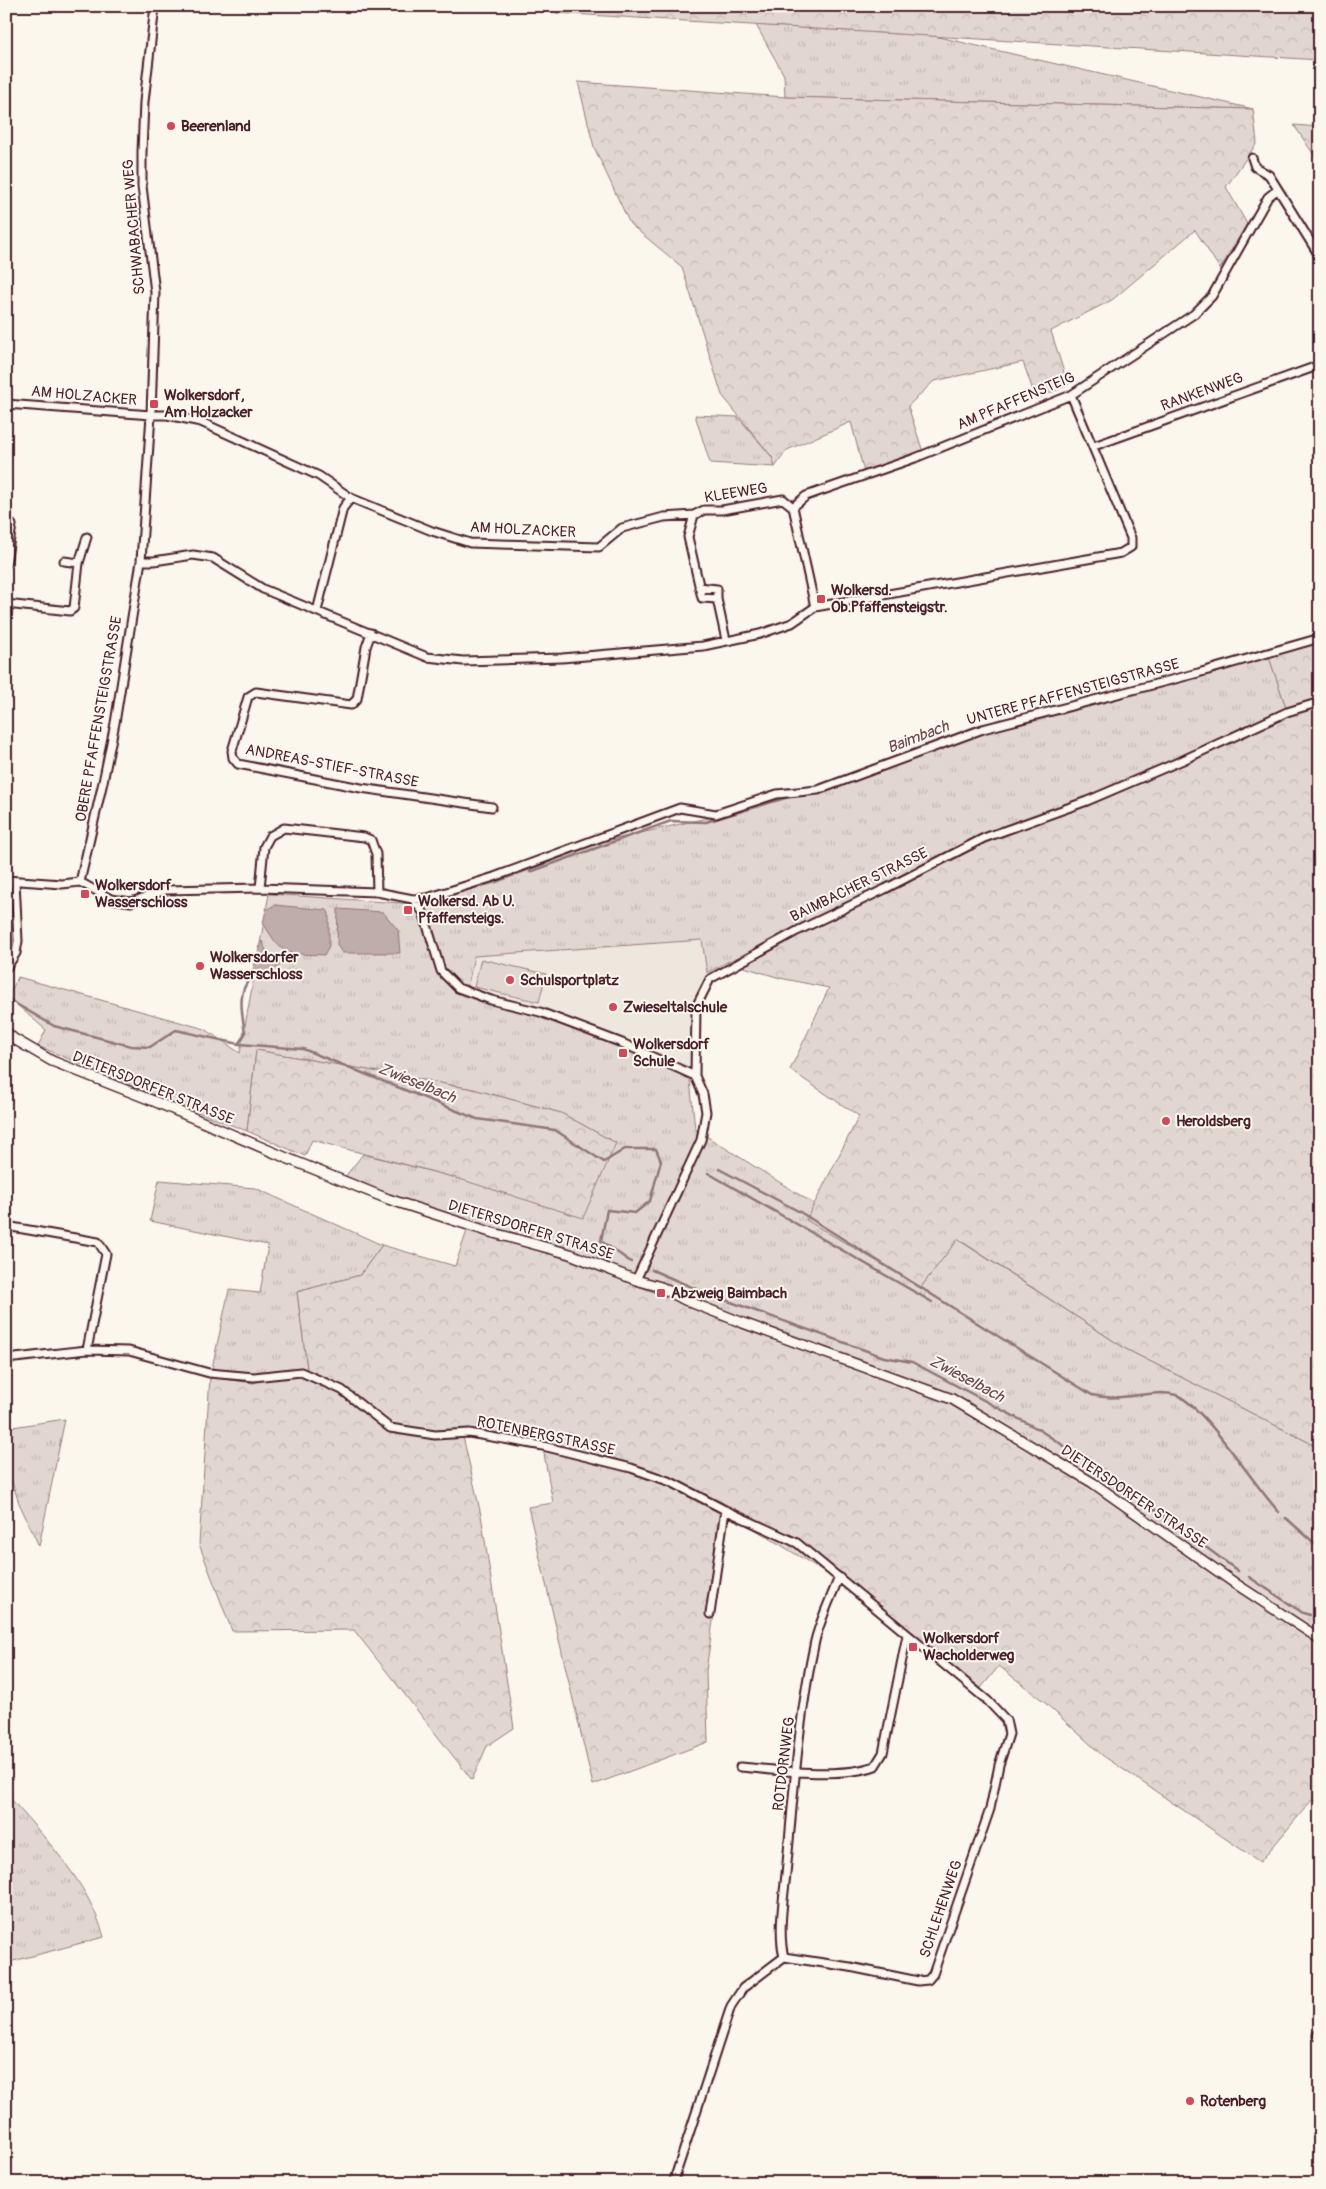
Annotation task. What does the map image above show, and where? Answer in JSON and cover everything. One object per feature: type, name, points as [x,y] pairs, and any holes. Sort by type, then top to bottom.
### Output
[{"type":"street","name":"SCHWABACHER WEG","points":[[151,415],[155,292],[142,186],[142,152],[144,102],[155,6]]},
{"type":"street","points":[[1252,158],[1255,167],[1269,175],[1320,257]]},
{"type":"street","name":"AM PFAFFENSTEIG","points":[[793,507],[806,496],[915,458],[1071,395],[1194,314],[1212,296],[1268,196],[1277,190]]},
{"type":"street","name":"RANKENWEG","points":[[1094,446],[1320,365]]},
{"type":"street","points":[[141,561],[193,555],[213,558],[263,589],[427,657],[463,661],[562,658],[703,646],[760,634],[792,623],[815,607],[1121,554],[1131,547],[1131,538],[1071,395]]},
{"type":"street","name":"AM HOLZACKER","points":[[6,404],[167,415],[201,422],[319,476],[351,498],[432,531],[470,543],[517,546],[599,547],[622,528],[664,517],[694,515]]},
{"type":"street","name":"OBERE PFAFFENSTEIGSTRASSE","points":[[80,882],[110,750],[141,561],[151,415]]},
{"type":"street","points":[[318,611],[344,508],[351,498]]},
{"type":"street","name":"KLEEWEG","points":[[726,640],[716,599],[702,598],[699,587],[688,537],[694,515],[704,510],[722,510],[783,499],[793,507]]},
{"type":"street","points":[[793,507],[815,607]]},
{"type":"street","points":[[6,564],[9,522]]},
{"type":"street","points":[[6,604],[70,611],[74,608],[80,563],[87,537]]},
{"type":"street","points":[[64,561],[80,563]]},
{"type":"street","name":"ANDREAS-STIEF-STRASSE","points":[[372,633],[366,647],[358,699],[351,705],[256,692],[248,697],[232,751],[232,758],[238,764],[361,788],[492,807]]},
{"type":"street","name":"UNTERE PFAFFENSTEIGSTRASSE","points":[[413,899],[426,898],[494,877],[680,808],[716,814],[777,794],[818,790],[983,729],[1198,673],[1320,638]]},
{"type":"street","name":"BAIMBACHER STRASSE","points":[[636,1280],[701,1140],[706,1112],[703,1094],[696,1076],[696,1008],[710,979],[796,931],[885,889],[984,838],[1087,801],[1183,760],[1287,712],[1320,702]]},
{"type":"street","points":[[260,888],[264,848],[270,836],[284,828],[364,837],[371,840],[376,854],[377,892]]},
{"type":"street","points":[[6,880],[62,884],[80,882],[111,899],[131,902],[166,890],[260,888],[377,892],[413,899],[423,912],[441,971],[458,988],[492,1000],[540,1012],[622,1043],[696,1076]]},
{"type":"street","points":[[7,966],[16,953],[18,941],[15,881]]},
{"type":"street","name":"DIETERSDORFER STRASSE","points":[[6,1032],[14,1039],[52,1061],[156,1102],[289,1160],[388,1199],[490,1232],[570,1254],[661,1288],[685,1300],[743,1323],[952,1399],[1093,1483],[1236,1584],[1320,1640]]},
{"type":"street","points":[[6,1226],[98,1242],[106,1254],[87,1350]]},
{"type":"street","name":"ROTENBERGSTRASSE","points":[[6,1359],[87,1350],[129,1351],[209,1373],[254,1377],[301,1372],[342,1390],[390,1428],[434,1435],[469,1433],[543,1446],[631,1468],[671,1482],[725,1510],[797,1543],[988,1701],[1006,1720],[1009,1734]]},
{"type":"street","points":[[710,1614],[725,1510]]},
{"type":"street","name":"ROTDORNWEG","points":[[784,1957],[782,1948],[784,1903],[795,1771],[815,1640],[839,1578]]},
{"type":"street","points":[[740,1767],[795,1771],[860,1772],[876,1766],[883,1753],[907,1635]]},
{"type":"street","name":"SCHLEHENWEG","points":[[784,1957],[850,1967],[918,1982],[928,1980],[933,1974],[990,1809],[999,1765],[1009,1734]]},
{"type":"street","points":[[673,2183],[731,2006],[744,1988],[784,1957]]},
{"type":"shaded area","points":[[275,905],[327,910],[329,913],[329,946],[324,955],[293,953],[281,948],[263,923],[266,910]]},
{"type":"shaded area","points":[[338,909],[383,912],[398,930],[400,953],[342,953],[337,945]]},
{"type":"shaded area","name":"Zwieseltalschule","points":[[702,940],[707,973],[694,1004],[689,1070],[467,990],[474,956]]},
{"type":"shaded area","points":[[262,941],[268,955],[280,965],[267,975],[250,979]]},
{"type":"green space","points":[[557,6],[1320,6],[1320,60],[556,13]]},
{"type":"green space","points":[[756,25],[934,36],[1253,109],[785,97],[784,75]]},
{"type":"green space","points":[[578,82],[785,97],[1253,109],[1257,143],[1226,187],[1247,224],[1220,269],[1195,230],[1112,300],[1051,331],[1068,385],[1036,399],[1023,362],[934,381],[908,406],[923,452],[864,472],[851,422],[787,450],[775,467],[772,457],[722,395],[682,267],[630,224],[594,147]]},
{"type":"green space","points":[[1294,125],[1320,127],[1320,164]]},
{"type":"green space","points":[[695,415],[738,417],[772,457],[775,467],[710,463]]},
{"type":"green space","points":[[1320,639],[1320,1448],[1126,1349],[958,1239],[921,1287],[806,1220],[859,1116],[790,1070],[829,988],[780,978],[727,962],[887,893],[985,843],[1091,804],[1289,716],[1268,654]]},
{"type":"green space","points":[[1268,654],[1289,716],[1091,804],[985,843],[887,893],[727,962],[707,973],[702,940],[474,956],[467,990],[542,1010],[689,1070],[695,1129],[814,1204],[807,1220],[921,1287],[957,1239],[1126,1349],[1320,1448],[1320,1646],[1092,1487],[946,1402],[566,1259],[468,1228],[341,1182],[363,1154],[453,1177],[616,1143],[561,1113],[473,1089],[256,1050],[247,1131],[161,1098],[38,1046],[46,1030],[8,997],[18,977],[205,1029],[240,1053],[269,894],[415,904],[496,883],[602,842],[737,811],[860,778],[980,728]]},
{"type":"green space","name":"Schulsportplatz","points":[[481,959],[546,974],[539,1002],[474,987]]},
{"type":"green space","points":[[256,1050],[473,1089],[561,1113],[616,1143],[583,1218],[453,1177],[312,1140],[305,1156],[247,1131]]},
{"type":"green space","points":[[159,1180],[255,1188],[382,1245],[360,1275],[297,1292],[307,1368],[253,1383],[210,1377],[229,1290],[260,1293],[268,1245],[150,1221]]},
{"type":"green space","points":[[468,1228],[566,1259],[946,1402],[1092,1487],[1320,1646],[1320,1805],[1312,1800],[1260,1862],[1102,1755],[1042,1700],[999,1666],[981,1688],[835,1578],[728,1513],[706,1671],[708,1742],[593,1785],[528,1507],[553,1503],[542,1443],[499,1434],[462,1432],[481,1515],[514,1728],[487,1746],[472,1780],[354,1630],[232,1631],[199,1544],[210,1377],[253,1383],[307,1368],[297,1292],[360,1275],[382,1245],[455,1266]]},
{"type":"green space","points":[[65,1419],[39,1546],[19,1503],[8,1470],[6,1428]]},
{"type":"green space","points":[[6,1793],[76,1878],[97,1916],[104,1937],[6,1963]]},
{"type":"waterway","name":"Baimbach","points":[[1155,681],[1210,666]]},
{"type":"waterway","name":"Baimbach","points":[[814,787],[981,725],[1108,693]]},
{"type":"waterway","name":"Baimbach","points":[[530,872],[671,821],[706,822],[795,795]]},
{"type":"waterway","name":"Baimbach","points":[[239,1043],[245,1034],[242,1013],[243,991],[250,979]]},
{"type":"waterway","name":"Zwieselbach","points":[[6,998],[54,1026],[131,1046],[150,1047],[176,1030],[239,1044],[303,1049],[477,1119],[555,1130],[604,1162],[625,1149],[656,1149],[661,1161],[650,1201],[635,1213],[607,1210],[601,1241],[631,1262]]},
{"type":"waterway","points":[[719,1169],[800,1212],[1092,1395],[1103,1397],[1156,1393],[1176,1395],[1200,1414],[1279,1512]]},
{"type":"waterway","points":[[708,1173],[932,1302]]},
{"type":"waterway","name":"Zwieselbach","points":[[652,1270],[703,1292],[884,1357],[912,1362],[1038,1429],[1110,1476],[1238,1571]]},
{"type":"waterway","points":[[1286,1518],[1320,1548]]},
{"type":"waterway","name":"Zwieselbach","points":[[1249,1577],[1303,1613],[1310,1615]]},
{"type":"place","name":"Beerenland","points":[[171,126]]},
{"type":"place","name":"Wolkersdorf, Am Holzacker","points":[[154,404]]},
{"type":"place","name":"Wolkersd. Ob.Pfaffensteigstr.","points":[[821,599]]},
{"type":"place","name":"Wolkersdorf Wasserschloss","points":[[85,894]]},
{"type":"place","name":"Wolkersd. Ab U. Pfaffensteigs.","points":[[408,910]]},
{"type":"place","name":"Wolkersdorfer Wasserschloss","points":[[200,966]]},
{"type":"place","name":"Schulsportplatz","points":[[510,980]]},
{"type":"place","name":"Zwieseltalschule","points":[[613,1007]]},
{"type":"place","name":"Wolkersdorf Schule","points":[[623,1053]]},
{"type":"place","name":"Heroldsberg","points":[[1166,1121]]},
{"type":"place","name":"Abzweig Baimbach","points":[[661,1293]]},
{"type":"place","name":"Wolkersdorf Wacholderweg","points":[[913,1647]]},
{"type":"place","name":"Rotenberg","points":[[1190,2101]]}]
